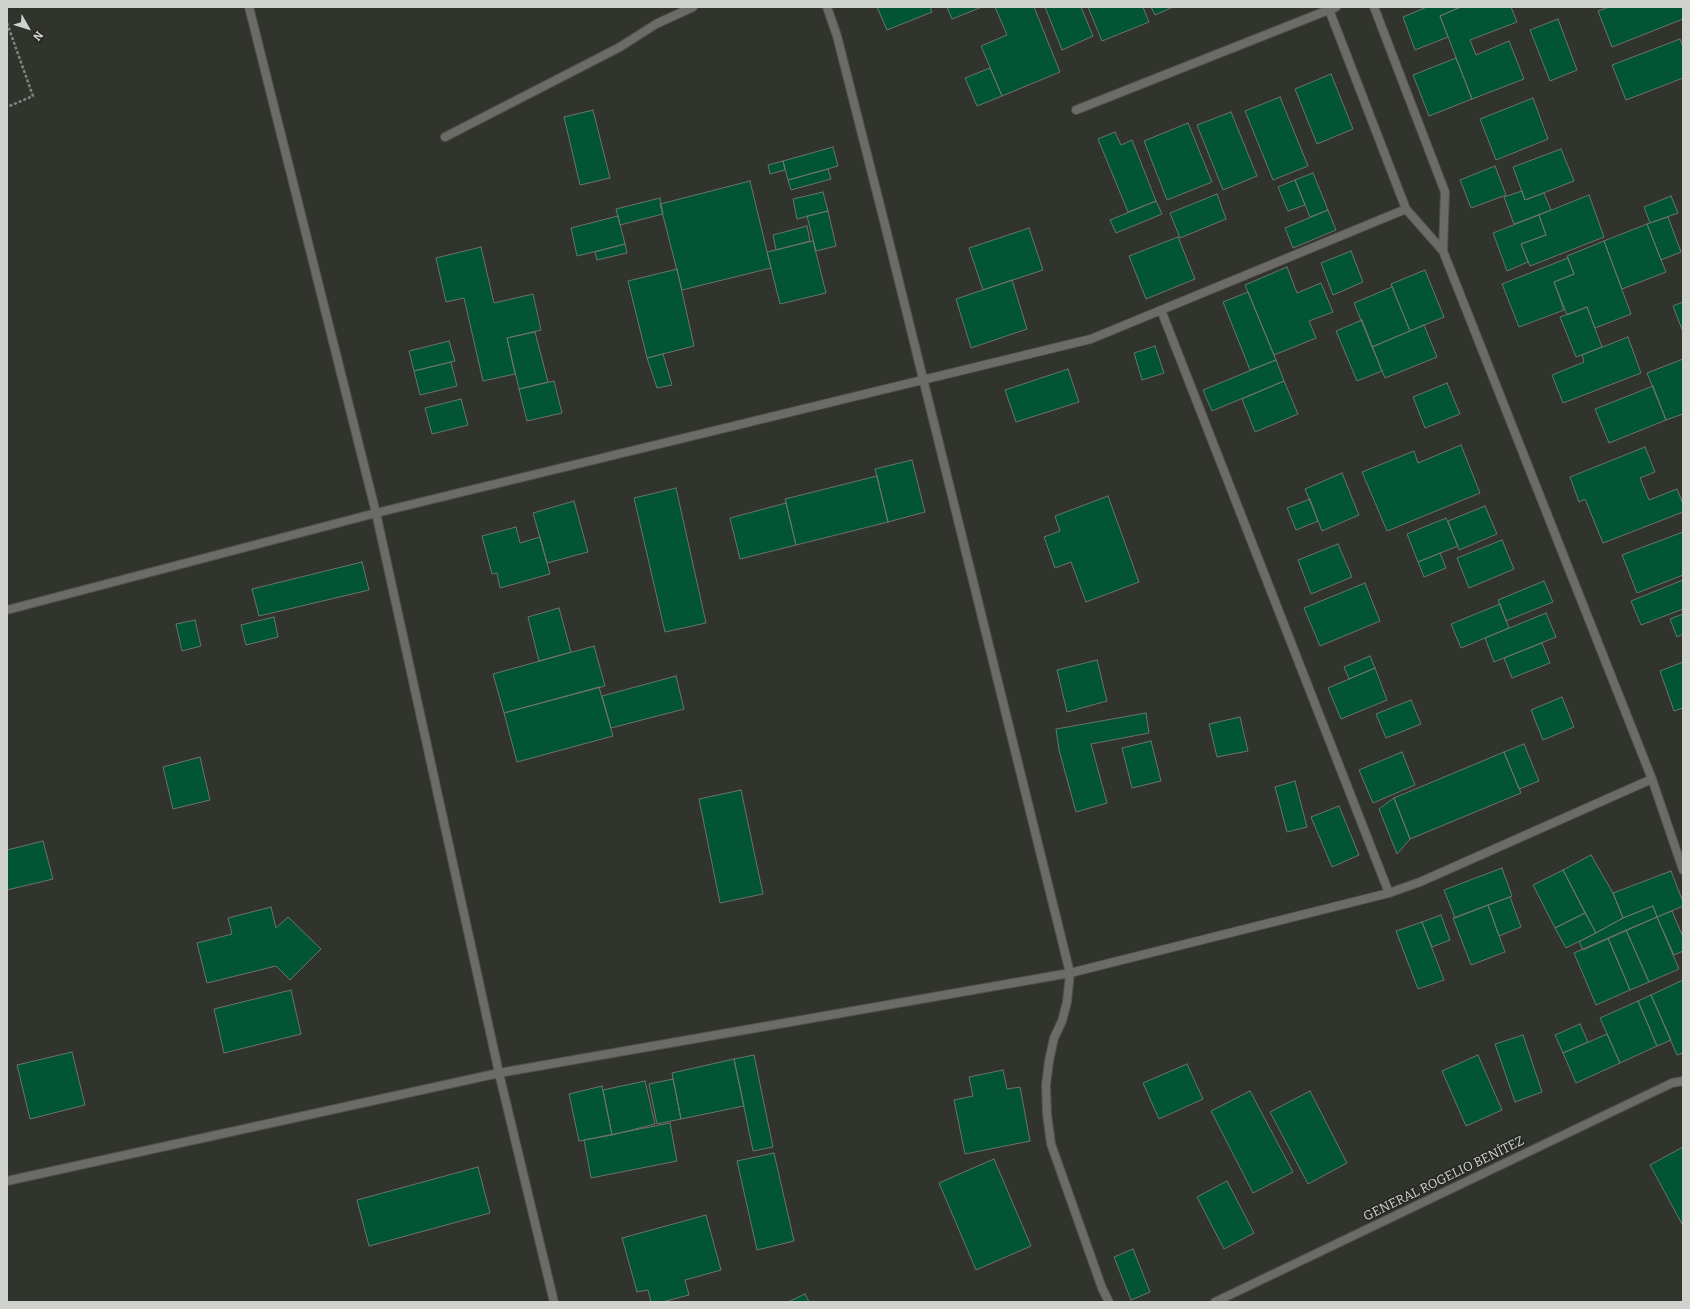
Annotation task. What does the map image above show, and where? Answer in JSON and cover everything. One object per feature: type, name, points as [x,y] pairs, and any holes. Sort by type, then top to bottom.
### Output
[{"type":"street","points":[[249,7],[376,513],[498,1073],[554,1302]]},
{"type":"street","points":[[445,137],[620,47],[656,24],[693,7]]},
{"type":"street","points":[[827,7],[837,36],[1070,973],[1068,1002],[1062,1021],[1054,1038],[1049,1061],[1046,1085],[1047,1114],[1052,1144],[1108,1302]]},
{"type":"street","points":[[1374,7],[1446,192],[1443,251]]},
{"type":"street","points":[[1076,110],[1331,8],[1406,209],[1443,251],[1652,779],[1683,870]]},
{"type":"street","points":[[7,610],[376,513],[1092,339],[1406,209]]},
{"type":"street","points":[[1161,310],[1390,892]]},
{"type":"street","points":[[7,1181],[498,1073],[1070,973],[1390,892],[1420,882],[1652,779]]},
{"type":"street","name":"GENERAL ROGELIO BENÍTEZ","points":[[1215,1302],[1672,1083],[1683,1081]]},
{"type":"path","points":[[7,23],[33,96],[7,106]]},
{"type":"building","points":[[877,7],[930,7],[932,12],[887,30]]},
{"type":"building","points":[[947,7],[982,7],[952,19]]},
{"type":"building","points":[[995,7],[1034,7],[1060,72],[1002,96],[981,46],[1007,35]]},
{"type":"building","points":[[1045,7],[1081,7],[1093,36],[1062,50]]},
{"type":"building","points":[[1088,7],[1143,7],[1149,22],[1102,41]]},
{"type":"building","points":[[1151,7],[1173,7],[1155,15]]},
{"type":"building","points":[[1427,7],[1458,8],[1440,16],[1448,37],[1415,50],[1403,17]]},
{"type":"building","points":[[1461,7],[1511,7],[1517,22],[1470,40],[1476,55],[1509,41],[1524,79],[1472,99],[1440,16]]},
{"type":"building","points":[[1609,7],[1683,7],[1683,19],[1612,47],[1598,11]]},
{"type":"building","points":[[1558,19],[1577,70],[1550,81],[1530,30]]},
{"type":"building","points":[[1680,39],[1683,47],[1683,78],[1626,100],[1612,65]]},
{"type":"building","points":[[1456,58],[1472,99],[1429,116],[1413,75]]},
{"type":"building","points":[[990,68],[1002,96],[977,106],[965,78]]},
{"type":"building","points":[[1331,74],[1353,129],[1317,144],[1295,89]]},
{"type":"building","points":[[1280,97],[1308,166],[1273,180],[1245,111]]},
{"type":"building","points":[[1533,98],[1548,139],[1496,160],[1480,119]]},
{"type":"building","points":[[593,110],[610,178],[580,185],[564,117]]},
{"type":"building","points":[[1231,112],[1257,176],[1223,190],[1197,125]]},
{"type":"building","points":[[1188,123],[1212,182],[1167,200],[1144,141]]},
{"type":"building","points":[[1115,132],[1121,145],[1132,140],[1156,201],[1128,212],[1098,139]]},
{"type":"building","points":[[833,147],[838,166],[788,180],[783,161]]},
{"type":"building","points":[[1561,149],[1574,181],[1525,200],[1513,167]]},
{"type":"building","points":[[783,161],[785,170],[770,174],[768,165]]},
{"type":"building","points":[[1495,166],[1506,195],[1471,208],[1460,180]]},
{"type":"building","points":[[828,169],[831,179],[791,190],[788,180]]},
{"type":"building","points":[[1313,173],[1328,210],[1310,217],[1295,180]]},
{"type":"building","points":[[1295,180],[1305,205],[1288,211],[1278,187]]},
{"type":"building","points":[[750,181],[771,268],[682,290],[660,204]]},
{"type":"building","points":[[1522,191],[1525,200],[1544,193],[1551,210],[1514,224],[1504,197]]},
{"type":"building","points":[[823,192],[828,211],[797,219],[793,199]]},
{"type":"building","points":[[1217,194],[1226,219],[1180,238],[1170,213]]},
{"type":"building","points":[[1589,195],[1604,237],[1530,266],[1521,244],[1546,235],[1539,215]]},
{"type":"building","points":[[1671,196],[1678,213],[1650,223],[1644,207]]},
{"type":"building","points":[[660,198],[663,214],[620,225],[616,209]]},
{"type":"building","points":[[1156,201],[1162,214],[1116,233],[1110,220]]},
{"type":"building","points":[[1328,210],[1336,230],[1293,248],[1285,228]]},
{"type":"building","points":[[828,211],[836,246],[816,251],[807,216]]},
{"type":"building","points":[[1539,215],[1546,235],[1521,244],[1528,262],[1507,271],[1493,233]]},
{"type":"building","points":[[618,216],[625,244],[577,256],[571,228]]},
{"type":"building","points":[[1668,217],[1681,252],[1661,260],[1647,224]]},
{"type":"building","points":[[1647,224],[1666,272],[1622,289],[1604,241]]},
{"type":"building","points":[[807,226],[810,241],[776,250],[773,235]]},
{"type":"building","points":[[1029,228],[1043,270],[983,290],[969,248]]},
{"type":"building","points":[[1178,237],[1195,279],[1146,299],[1129,256]]},
{"type":"building","points":[[813,241],[826,293],[780,304],[767,252]]},
{"type":"building","points":[[1604,241],[1631,314],[1595,328],[1587,307],[1567,315],[1554,282],[1574,274],[1567,256]]},
{"type":"building","points":[[625,244],[627,253],[597,260],[595,252]]},
{"type":"building","points":[[481,247],[494,303],[533,294],[541,330],[507,338],[515,374],[483,381],[464,298],[446,302],[436,258]]},
{"type":"building","points":[[1351,251],[1363,282],[1333,295],[1321,263]]},
{"type":"building","points":[[1568,258],[1574,274],[1554,282],[1564,310],[1519,327],[1502,284]]},
{"type":"building","points":[[1287,267],[1297,293],[1321,283],[1333,312],[1309,321],[1316,338],[1274,355],[1245,285]]},
{"type":"building","points":[[677,269],[694,346],[647,358],[628,281]]},
{"type":"building","points":[[1425,270],[1444,317],[1410,331],[1391,284]]},
{"type":"building","points":[[1012,280],[1027,329],[971,348],[956,299]]},
{"type":"building","points":[[1392,287],[1410,331],[1372,347],[1354,303]]},
{"type":"building","points":[[1248,292],[1276,360],[1250,370],[1223,302]]},
{"type":"building","points":[[1683,302],[1683,332],[1673,306]]},
{"type":"building","points":[[1587,307],[1602,347],[1576,357],[1560,317]]},
{"type":"building","points":[[1362,320],[1382,371],[1357,381],[1336,331]]},
{"type":"building","points":[[1424,325],[1437,357],[1385,378],[1372,347]]},
{"type":"building","points":[[535,332],[548,382],[519,389],[507,338]]},
{"type":"building","points":[[1628,337],[1641,373],[1563,403],[1552,375],[1584,362],[1582,355]]},
{"type":"building","points":[[449,341],[455,361],[414,371],[409,351]]},
{"type":"building","points":[[1155,346],[1164,373],[1142,380],[1134,353]]},
{"type":"building","points":[[663,354],[672,385],[657,388],[647,358]]},
{"type":"building","points":[[1683,359],[1683,414],[1666,420],[1647,373]]},
{"type":"building","points":[[1276,360],[1284,381],[1212,411],[1203,390]]},
{"type":"building","points":[[451,362],[457,386],[420,395],[414,371]]},
{"type":"building","points":[[1068,369],[1079,402],[1016,422],[1005,390]]},
{"type":"building","points":[[554,381],[562,413],[527,421],[519,389]]},
{"type":"building","points":[[1284,381],[1298,414],[1255,432],[1242,399]]},
{"type":"building","points":[[1447,383],[1460,414],[1425,428],[1413,397]]},
{"type":"building","points":[[1653,386],[1666,420],[1609,443],[1595,409]]},
{"type":"building","points":[[461,399],[468,425],[432,434],[425,408]]},
{"type":"building","points":[[1461,445],[1480,493],[1387,531],[1362,472],[1414,451],[1418,463]]},
{"type":"building","points":[[1645,447],[1655,472],[1640,478],[1649,500],[1677,489],[1683,504],[1683,512],[1603,543],[1585,499],[1579,502],[1570,477]]},
{"type":"building","points":[[912,460],[925,512],[888,522],[875,469]]},
{"type":"building","points":[[1342,473],[1359,515],[1322,531],[1305,489]]},
{"type":"building","points":[[877,476],[888,522],[796,545],[785,499]]},
{"type":"building","points":[[676,488],[706,623],[665,632],[634,498]]},
{"type":"building","points":[[1108,496],[1139,582],[1086,602],[1071,562],[1055,568],[1044,537],[1060,531],[1055,516]]},
{"type":"building","points":[[1310,499],[1318,521],[1296,530],[1287,508]]},
{"type":"building","points":[[574,501],[588,552],[547,563],[533,513]]},
{"type":"building","points":[[786,503],[796,545],[740,559],[730,518]]},
{"type":"building","points":[[1485,506],[1497,534],[1459,550],[1448,521]]},
{"type":"building","points":[[1446,518],[1458,546],[1418,562],[1407,534]]},
{"type":"building","points":[[516,527],[520,543],[540,537],[550,574],[500,588],[497,573],[492,574],[482,536]]},
{"type":"building","points":[[1683,532],[1683,575],[1637,593],[1622,555]]},
{"type":"building","points":[[1502,540],[1514,569],[1469,588],[1457,558]]},
{"type":"building","points":[[1338,544],[1352,577],[1311,594],[1298,560]]},
{"type":"building","points":[[1440,553],[1446,568],[1424,577],[1418,562]]},
{"type":"building","points":[[362,562],[369,590],[259,616],[252,589]]},
{"type":"building","points":[[1683,580],[1683,609],[1641,625],[1631,601]]},
{"type":"building","points":[[1544,581],[1553,602],[1506,621],[1498,600]]},
{"type":"building","points":[[1365,583],[1380,621],[1320,646],[1304,608]]},
{"type":"building","points":[[1500,604],[1509,628],[1461,648],[1451,624]]},
{"type":"building","points":[[559,608],[571,652],[539,661],[528,617]]},
{"type":"building","points":[[1546,613],[1556,637],[1494,662],[1485,638]]},
{"type":"building","points":[[1683,614],[1683,634],[1677,637],[1670,619]]},
{"type":"building","points":[[274,617],[278,637],[246,645],[241,625]]},
{"type":"building","points":[[195,620],[201,646],[182,651],[176,624]]},
{"type":"building","points":[[1542,643],[1550,663],[1512,678],[1504,658]]},
{"type":"building","points":[[594,646],[605,686],[504,713],[493,674]]},
{"type":"building","points":[[1370,656],[1375,668],[1349,679],[1344,667]]},
{"type":"building","points":[[1097,660],[1107,701],[1067,712],[1057,670]]},
{"type":"building","points":[[1683,662],[1683,708],[1674,711],[1660,671]]},
{"type":"building","points":[[1375,668],[1387,700],[1341,719],[1328,688]]},
{"type":"building","points":[[676,676],[684,709],[611,728],[602,696]]},
{"type":"building","points":[[599,687],[613,736],[517,762],[504,713]]},
{"type":"building","points":[[1562,697],[1574,727],[1543,740],[1531,710]]},
{"type":"building","points":[[1411,700],[1421,724],[1386,738],[1376,714]]},
{"type":"building","points":[[1146,713],[1149,733],[1091,744],[1107,803],[1076,812],[1059,750],[1056,729]]},
{"type":"building","points":[[1240,717],[1248,751],[1217,757],[1209,724]]},
{"type":"building","points":[[1151,741],[1161,781],[1132,788],[1122,748]]},
{"type":"building","points":[[1524,744],[1539,781],[1519,789],[1504,752]]},
{"type":"building","points":[[1402,752],[1415,785],[1373,803],[1359,770]]},
{"type":"building","points":[[1504,752],[1521,793],[1410,839],[1394,798]]},
{"type":"building","points":[[200,757],[210,800],[173,809],[163,767]]},
{"type":"building","points":[[1295,781],[1307,827],[1287,832],[1275,787]]},
{"type":"building","points":[[741,790],[763,894],[720,903],[699,799]]},
{"type":"building","points":[[1394,798],[1410,839],[1397,854],[1379,809]]},
{"type":"building","points":[[1339,806],[1359,855],[1332,867],[1311,817]]},
{"type":"building","points":[[43,841],[53,879],[7,890],[7,850]]},
{"type":"building","points":[[1591,855],[1613,893],[1623,918],[1596,933],[1563,870]]},
{"type":"building","points":[[1502,868],[1512,896],[1455,918],[1444,890]]},
{"type":"building","points":[[1563,870],[1585,913],[1555,928],[1533,885]]},
{"type":"building","points":[[1671,871],[1683,902],[1683,906],[1657,917],[1653,906],[1623,918],[1613,893]]},
{"type":"building","points":[[1510,897],[1521,927],[1499,936],[1488,905]]},
{"type":"building","points":[[1488,905],[1505,952],[1471,965],[1453,918]]},
{"type":"building","points":[[1653,906],[1657,917],[1583,950],[1579,942],[1623,918]]},
{"type":"building","points":[[271,907],[276,928],[288,917],[321,949],[290,980],[276,966],[207,983],[197,943],[232,934],[228,918]]},
{"type":"building","points":[[1672,911],[1683,937],[1683,951],[1674,955],[1657,917]]},
{"type":"building","points":[[1585,913],[1596,933],[1566,948],[1555,928]]},
{"type":"building","points":[[1441,915],[1450,940],[1432,947],[1422,922]]},
{"type":"building","points":[[1657,917],[1679,969],[1649,982],[1626,930]]},
{"type":"building","points":[[1422,922],[1444,980],[1418,989],[1396,931]]},
{"type":"building","points":[[1626,930],[1649,982],[1630,990],[1608,938]]},
{"type":"building","points":[[1608,938],[1630,990],[1596,1005],[1574,953]]},
{"type":"building","points":[[1683,980],[1683,1053],[1677,1055],[1651,995]]},
{"type":"building","points":[[291,990],[301,1034],[224,1053],[214,1009]]},
{"type":"building","points":[[1651,995],[1671,1040],[1657,1046],[1638,1001]]},
{"type":"building","points":[[1638,1001],[1657,1046],[1620,1063],[1600,1018]]},
{"type":"building","points":[[1580,1024],[1588,1042],[1563,1053],[1555,1035]]},
{"type":"building","points":[[1607,1034],[1620,1063],[1576,1083],[1563,1053]]},
{"type":"building","points":[[1523,1035],[1542,1092],[1515,1102],[1495,1044]]},
{"type":"building","points":[[72,1052],[85,1105],[30,1119],[17,1065]]},
{"type":"building","points":[[754,1055],[773,1147],[753,1151],[734,1059]]},
{"type":"building","points":[[1478,1055],[1502,1110],[1466,1126],[1442,1071]]},
{"type":"building","points":[[734,1059],[744,1106],[681,1119],[672,1073]]},
{"type":"building","points":[[1187,1064],[1203,1099],[1159,1119],[1143,1083]]},
{"type":"building","points":[[1003,1070],[1007,1089],[1020,1087],[1030,1141],[965,1154],[954,1100],[973,1096],[969,1077]]},
{"type":"building","points":[[673,1079],[681,1119],[657,1124],[649,1084]]},
{"type":"building","points":[[645,1081],[655,1124],[612,1135],[603,1090]]},
{"type":"building","points":[[602,1086],[612,1135],[579,1141],[569,1094]]},
{"type":"building","points":[[1250,1091],[1293,1172],[1253,1193],[1211,1111]]},
{"type":"building","points":[[1310,1091],[1347,1163],[1308,1184],[1270,1112]]},
{"type":"building","points":[[670,1123],[677,1161],[591,1178],[584,1140]]},
{"type":"building","points":[[1683,1147],[1683,1223],[1682,1224],[1650,1165]]},
{"type":"building","points":[[774,1153],[794,1241],[757,1250],[737,1161]]},
{"type":"building","points":[[994,1159],[1031,1246],[976,1270],[939,1183]]},
{"type":"building","points":[[478,1167],[490,1213],[369,1246],[357,1200]]},
{"type":"building","points":[[1227,1181],[1254,1233],[1224,1249],[1197,1197]]},
{"type":"building","points":[[706,1215],[721,1270],[685,1280],[689,1295],[662,1302],[651,1302],[648,1290],[637,1292],[622,1238]]},
{"type":"building","points":[[1133,1249],[1150,1292],[1131,1300],[1114,1257]]},
{"type":"building","points":[[805,1294],[809,1302],[788,1302]]}]
